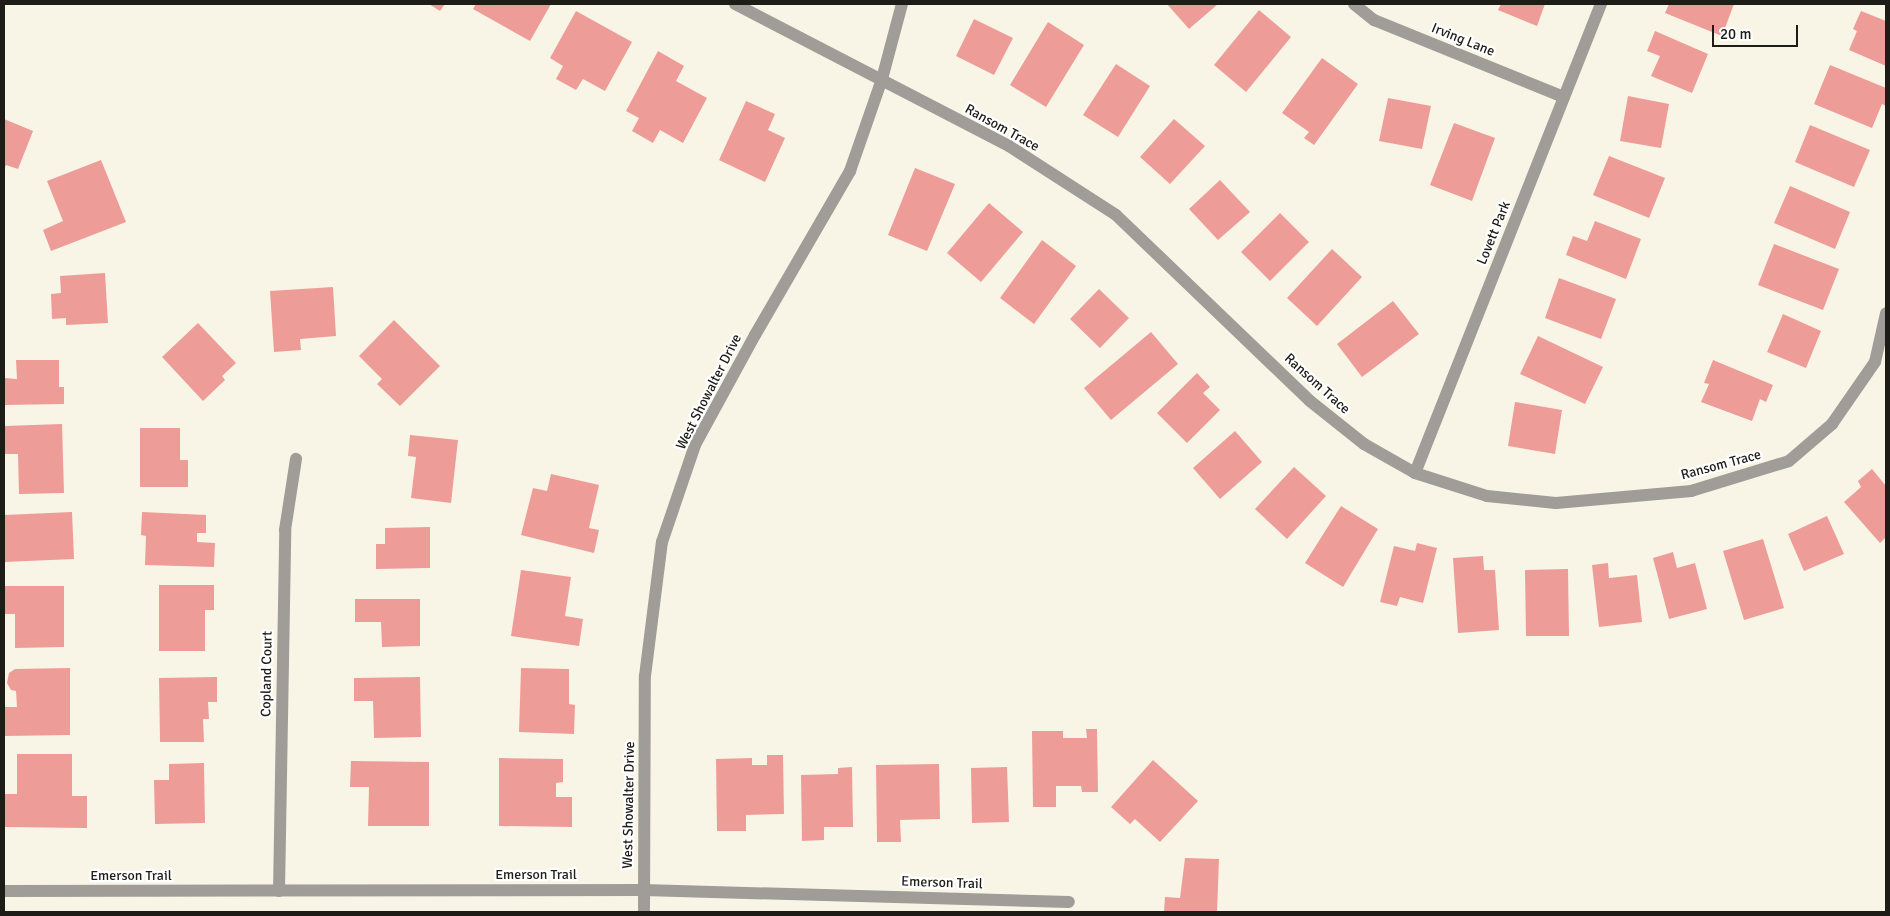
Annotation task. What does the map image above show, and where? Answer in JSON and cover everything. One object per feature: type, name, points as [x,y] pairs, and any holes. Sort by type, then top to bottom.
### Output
[{"type":"street","name":"Ransom Trace","points":[[735,4],[1009,146],[1116,215],[1310,401],[1364,444],[1415,473],[1488,496],[1556,503],[1691,491],[1789,461],[1832,424],[1875,362],[1886,313]]},
{"type":"street","name":"West Showalter Drive","points":[[644,912],[645,676],[662,542],[695,445],[755,335],[850,171],[882,79],[902,4]]},
{"type":"street","name":"Irving Lane","points":[[1354,4],[1374,20],[1564,97]]},
{"type":"street","name":"Lovett Park","points":[[1415,473],[1601,4]]},
{"type":"street","name":"Copland Court","points":[[279,891],[285,530],[296,459]]},
{"type":"street","name":"Emerson Trail","points":[[4,891],[643,890],[1069,902]]},
{"type":"building","points":[[429,4],[445,4],[440,11]]},
{"type":"building","points":[[476,4],[551,4],[530,41],[473,9]]},
{"type":"building","points":[[1167,4],[1218,4],[1189,29]]},
{"type":"building","points":[[1501,4],[1545,4],[1537,26],[1498,10]]},
{"type":"building","points":[[1669,4],[1734,4],[1722,36],[1665,13]]},
{"type":"building","points":[[1259,10],[1291,37],[1246,92],[1214,65]]},
{"type":"building","points":[[576,11],[632,42],[605,91],[583,79],[576,90],[556,79],[563,66],[550,58]]},
{"type":"building","points":[[1861,11],[1886,21],[1886,66],[1849,50],[1857,31],[1853,29]]},
{"type":"building","points":[[974,19],[1013,38],[994,75],[956,56]]},
{"type":"building","points":[[1048,22],[1084,45],[1046,107],[1010,85]]},
{"type":"building","points":[[1655,31],[1708,54],[1692,93],[1651,76],[1660,56],[1647,51]]},
{"type":"building","points":[[658,51],[684,66],[676,81],[707,98],[683,143],[660,130],[653,143],[632,131],[639,118],[626,111]]},
{"type":"building","points":[[1322,58],[1358,84],[1314,145],[1304,138],[1309,132],[1282,113]]},
{"type":"building","points":[[1116,64],[1150,86],[1118,137],[1083,115]]},
{"type":"building","points":[[1830,65],[1886,88],[1886,106],[1882,104],[1872,128],[1814,104]]},
{"type":"building","points":[[1628,96],[1669,104],[1661,148],[1620,141]]},
{"type":"building","points":[[1388,98],[1431,106],[1422,149],[1379,141]]},
{"type":"building","points":[[746,101],[775,114],[768,130],[785,138],[765,182],[719,160]]},
{"type":"building","points":[[4,119],[33,131],[18,169],[6,165],[4,170]]},
{"type":"building","points":[[1174,119],[1205,146],[1170,184],[1140,157]]},
{"type":"building","points":[[1454,123],[1495,138],[1472,201],[1430,185]]},
{"type":"building","points":[[1810,125],[1870,150],[1854,187],[1795,162]]},
{"type":"building","points":[[1609,156],[1665,178],[1649,218],[1593,195]]},
{"type":"building","points":[[101,160],[126,222],[51,251],[43,230],[63,221],[47,181]]},
{"type":"building","points":[[915,168],[955,184],[927,251],[888,235]]},
{"type":"building","points":[[1220,180],[1250,212],[1218,240],[1189,209]]},
{"type":"building","points":[[1790,186],[1850,212],[1835,249],[1774,223]]},
{"type":"building","points":[[989,203],[1023,232],[981,282],[947,253]]},
{"type":"building","points":[[1280,213],[1309,242],[1270,281],[1241,252]]},
{"type":"building","points":[[1595,221],[1641,239],[1626,279],[1566,255],[1573,236],[1587,241]]},
{"type":"building","points":[[1042,240],[1076,266],[1034,324],[1000,298]]},
{"type":"building","points":[[1774,244],[1839,269],[1823,310],[1758,285]]},
{"type":"building","points":[[1332,249],[1362,277],[1317,326],[1287,298]]},
{"type":"building","points":[[105,273],[108,323],[66,325],[66,318],[52,319],[51,294],[61,293],[60,276]]},
{"type":"building","points":[[1559,278],[1616,299],[1601,339],[1545,318]]},
{"type":"building","points":[[333,287],[336,336],[300,339],[301,350],[274,352],[270,291]]},
{"type":"building","points":[[1099,289],[1129,318],[1100,348],[1070,319]]},
{"type":"building","points":[[1393,301],[1419,334],[1362,377],[1337,344]]},
{"type":"building","points":[[1783,314],[1821,331],[1806,368],[1767,352]]},
{"type":"building","points":[[394,320],[440,366],[400,406],[377,384],[382,379],[359,356]]},
{"type":"building","points":[[198,323],[236,363],[222,376],[225,380],[203,401],[162,357]]},
{"type":"building","points":[[1151,332],[1178,364],[1111,420],[1084,388]]},
{"type":"building","points":[[1538,336],[1603,367],[1585,404],[1520,374]]},
{"type":"building","points":[[16,360],[59,360],[59,387],[64,387],[64,404],[4,405],[4,378],[17,379]]},
{"type":"building","points":[[1713,360],[1773,385],[1766,402],[1760,399],[1752,421],[1701,402],[1709,384],[1704,383]]},
{"type":"building","points":[[1197,373],[1210,387],[1203,393],[1220,410],[1187,443],[1157,413]]},
{"type":"building","points":[[1515,402],[1562,410],[1555,454],[1508,446]]},
{"type":"building","points":[[62,424],[64,493],[19,494],[18,454],[4,454],[4,426]]},
{"type":"building","points":[[140,428],[180,428],[180,460],[188,460],[188,487],[140,487]]},
{"type":"building","points":[[1235,431],[1262,462],[1220,499],[1193,468]]},
{"type":"building","points":[[410,435],[458,440],[451,503],[411,498],[416,457],[408,456]]},
{"type":"building","points":[[1294,467],[1326,496],[1287,539],[1255,509]]},
{"type":"building","points":[[1872,469],[1886,486],[1886,537],[1880,543],[1844,502],[1861,487],[1858,481]]},
{"type":"building","points":[[551,474],[599,485],[589,528],[599,530],[594,553],[521,535],[533,488],[547,491]]},
{"type":"building","points":[[1341,506],[1378,529],[1343,587],[1305,563]]},
{"type":"building","points":[[72,512],[74,559],[4,562],[4,515]]},
{"type":"building","points":[[142,512],[206,515],[206,533],[197,533],[197,542],[215,543],[214,567],[145,565],[146,536],[141,535]]},
{"type":"building","points":[[1827,516],[1844,554],[1804,571],[1788,534]]},
{"type":"building","points":[[430,527],[430,568],[376,569],[376,544],[385,544],[385,528]]},
{"type":"building","points":[[1763,539],[1784,608],[1744,620],[1723,551]]},
{"type":"building","points":[[1417,543],[1437,548],[1423,603],[1400,597],[1397,606],[1380,602],[1394,546],[1415,551]]},
{"type":"building","points":[[1673,552],[1677,568],[1695,563],[1707,609],[1669,619],[1653,558]]},
{"type":"building","points":[[1483,556],[1484,570],[1495,570],[1499,630],[1458,633],[1453,558]]},
{"type":"building","points":[[1608,563],[1609,578],[1637,575],[1642,622],[1599,627],[1592,565]]},
{"type":"building","points":[[1568,569],[1569,636],[1526,636],[1525,570]]},
{"type":"building","points":[[521,570],[571,577],[565,616],[583,619],[579,646],[511,636]]},
{"type":"building","points":[[159,585],[214,585],[214,610],[205,610],[205,651],[159,651]]},
{"type":"building","points":[[4,586],[64,586],[64,647],[15,648],[15,614],[4,614]]},
{"type":"building","points":[[355,599],[420,599],[420,646],[382,647],[381,622],[355,622]]},
{"type":"building","points":[[70,668],[70,735],[4,736],[4,707],[17,707],[16,691],[11,690],[7,683],[9,673],[15,669]]},
{"type":"building","points":[[521,668],[569,669],[569,704],[575,705],[574,734],[519,732]]},
{"type":"building","points":[[217,677],[217,702],[208,702],[209,719],[203,719],[204,742],[160,742],[159,678]]},
{"type":"building","points":[[420,677],[421,737],[374,738],[373,701],[354,701],[354,678]]},
{"type":"building","points":[[1086,729],[1097,729],[1098,792],[1082,792],[1081,786],[1056,786],[1056,807],[1033,807],[1032,731],[1063,731],[1063,738],[1087,738]]},
{"type":"building","points":[[17,754],[72,754],[72,796],[87,796],[87,828],[4,827],[4,794],[17,794]]},
{"type":"building","points":[[767,755],[783,755],[784,814],[746,815],[746,831],[717,831],[716,759],[752,758],[752,765],[767,765]]},
{"type":"building","points":[[499,758],[563,759],[563,782],[556,783],[556,797],[572,797],[572,827],[499,826]]},
{"type":"building","points":[[1153,760],[1198,801],[1160,842],[1135,819],[1130,824],[1111,807]]},
{"type":"building","points":[[351,761],[429,762],[429,826],[368,826],[369,787],[350,787]]},
{"type":"building","points":[[204,763],[205,823],[155,824],[154,780],[169,780],[169,764]]},
{"type":"building","points":[[939,764],[940,819],[900,820],[901,842],[877,842],[876,765]]},
{"type":"building","points":[[852,767],[853,827],[824,827],[824,840],[802,841],[801,775],[838,774],[838,768]]},
{"type":"building","points":[[1007,767],[1009,822],[972,823],[971,768]]},
{"type":"building","points":[[1185,858],[1219,859],[1217,912],[1164,912],[1165,897],[1180,898]]}]
